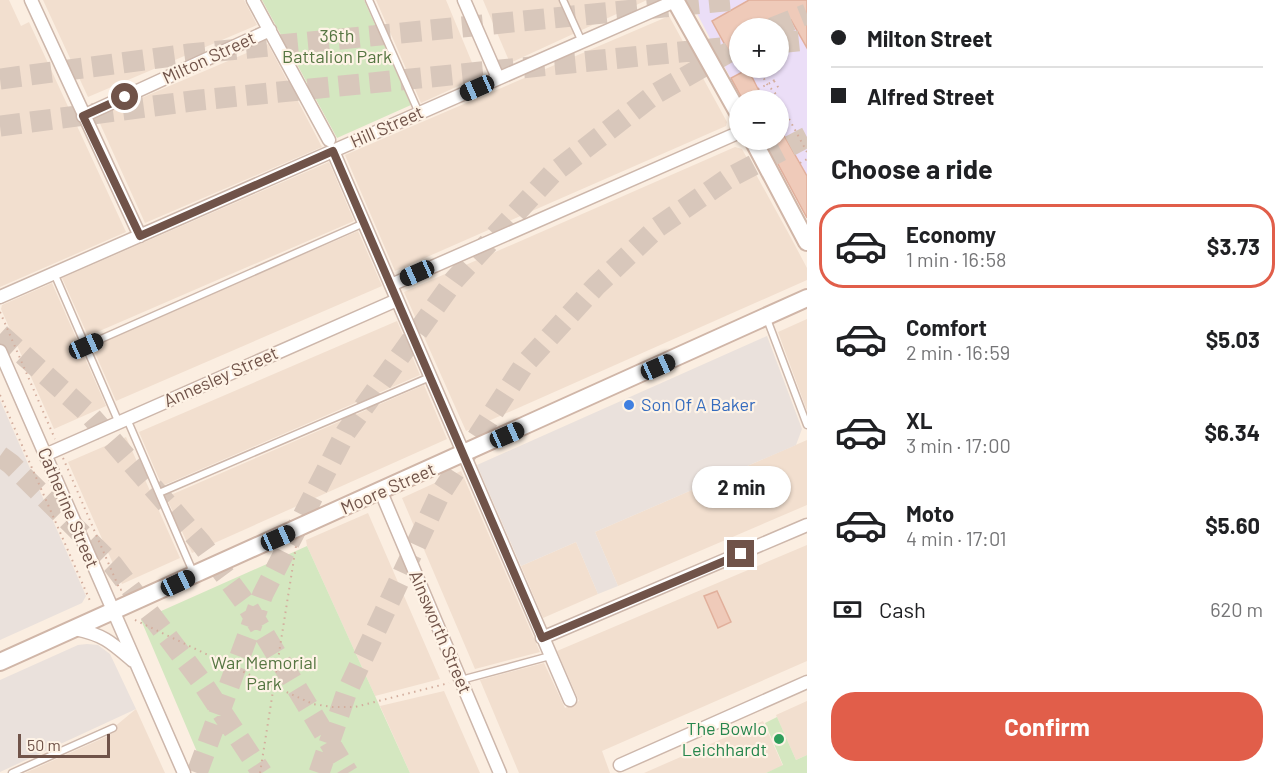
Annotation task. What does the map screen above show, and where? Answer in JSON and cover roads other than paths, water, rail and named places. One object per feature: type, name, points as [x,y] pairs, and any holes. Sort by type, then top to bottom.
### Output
[{"type":"main road","points":[[675,0],[729,96]]},
{"type":"main road","points":[[758,150],[807,242]]},
{"type":"main road","name":"Moore Street","points":[[0,662],[807,298]]},
{"type":"street","points":[[31,0],[140,236]]},
{"type":"street","points":[[253,0],[331,145],[570,700]]},
{"type":"street","points":[[464,0],[498,78]]},
{"type":"street","name":"Hill Street","points":[[0,297],[140,236],[331,145],[419,113],[675,0]]},
{"type":"street","name":"Milton Street","points":[[83,116],[270,30]]},
{"type":"street","points":[[391,285],[729,137]]},
{"type":"street","name":"Annesley Street","points":[[45,455],[397,300]]},
{"type":"street","name":"Catherine Street","points":[[0,351],[184,773]]},
{"type":"street","name":"Ainsworth Street","points":[[381,492],[500,773]]},
{"type":"street","points":[[542,638],[807,525]]},
{"type":"street","name":"Catherine Street","points":[[75,629],[108,639],[136,664]]},
{"type":"street","points":[[620,765],[807,682]]},
{"type":"lane","points":[[369,0],[419,113]]},
{"type":"lane","points":[[563,0],[582,42]]},
{"type":"lane","points":[[86,346],[364,223]]},
{"type":"lane","points":[[54,273],[86,346],[159,493],[195,575]]},
{"type":"lane","points":[[766,318],[807,425]]},
{"type":"lane","points":[[159,493],[430,377]]},
{"type":"lane","points":[[460,680],[550,656]]},
{"type":"lane","points":[[12,773],[113,728]]},
{"type":"tunnel","points":[[0,79],[189,54],[735,0]]},
{"type":"tunnel","points":[[789,21],[807,14]]},
{"type":"tunnel","points":[[789,42],[807,40]]},
{"type":"tunnel","points":[[0,126],[200,100],[721,48]]},
{"type":"tunnel","points":[[197,773],[263,594],[346,432],[455,279],[552,174],[655,94],[729,52]]},
{"type":"tunnel","points":[[319,773],[346,694],[439,496],[524,365],[596,286],[658,227],[727,179],[807,137]]},
{"type":"tunnel","points":[[0,334],[89,414],[201,543],[246,604],[348,773]]},
{"type":"tunnel","points":[[0,456],[11,464],[113,565],[201,681],[262,773]]},
{"type":"place","name":"Son Of A Baker","points":[[629,405]]},
{"type":"place","name":"The Bowlo Leichhardt","points":[[779,739]]},
{"type":"park label","name":"36th Battalion Park","points":[[337,46]]},
{"type":"park label","name":"War Memorial Park","points":[[264,673]]}]
